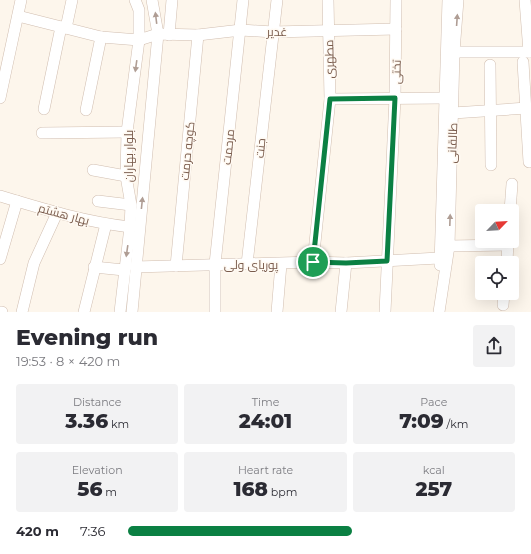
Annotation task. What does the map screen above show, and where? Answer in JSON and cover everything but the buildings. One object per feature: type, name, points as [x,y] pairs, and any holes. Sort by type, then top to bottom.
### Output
[{"type":"street","points":[[0,98],[21,0]]},
{"type":"street","points":[[44,109],[72,0]]},
{"type":"street","name":"بلوار بهاران","points":[[120,312],[130,227],[131,205],[126,176],[127,132],[139,40],[139,10],[135,0]]},
{"type":"street","name":"بلوار بهاران","points":[[132,312],[135,267],[158,34],[152,0]]},
{"type":"street","points":[[169,35],[172,0]]},
{"type":"street","name":"مرحمت","points":[[215,312],[215,264],[243,0]]},
{"type":"street","name":"جنت","points":[[247,264],[277,0]]},
{"type":"street","name":"مطهری","points":[[313,262],[330,99],[328,0]]},
{"type":"street","name":"تختی","points":[[385,312],[395,98],[396,0]]},
{"type":"street","name":"طالقانی","points":[[442,286],[440,258],[448,0]]},
{"type":"street","name":"طالقانی","points":[[440,312],[442,286],[449,246],[454,52],[458,0]]},
{"type":"street","points":[[454,52],[530,52],[525,0]]},
{"type":"street","points":[[18,16],[101,37],[139,40],[158,34]]},
{"type":"street","name":"غدیر","points":[[158,34],[198,35],[241,30],[273,32],[396,29]]},
{"type":"street","name":"کوچه حرمت","points":[[176,266],[198,35]]},
{"type":"street","points":[[86,110],[101,37]]},
{"type":"street","points":[[523,62],[527,108],[529,162]]},
{"type":"street","points":[[490,65],[491,165]]},
{"type":"street","points":[[330,99],[446,98]]},
{"type":"street","points":[[453,113],[527,108]]},
{"type":"street","points":[[42,133],[127,132]]},
{"type":"street","points":[[93,170],[126,176]]},
{"type":"street","points":[[511,204],[512,184]]},
{"type":"street","name":"بهار هشتم","points":[[0,196],[57,213],[106,224],[130,227]]},
{"type":"street","points":[[0,258],[17,201]]},
{"type":"street","points":[[98,201],[131,205]]},
{"type":"street","points":[[22,312],[34,262],[57,213]]},
{"type":"street","points":[[84,312],[94,267],[106,224]]},
{"type":"street","points":[[449,246],[475,245]]},
{"type":"street","name":"پوریای ولی","points":[[135,267],[313,262],[346,263],[440,258]]},
{"type":"street","points":[[341,312],[346,263]]},
{"type":"street","points":[[277,312],[281,264]]},
{"type":"street","points":[[94,267],[124,270]]},
{"type":"street","points":[[503,300],[503,305]]},
{"type":"route","points":[[395,98],[387,261],[346,263],[313,262],[330,99],[395,98]]}]
